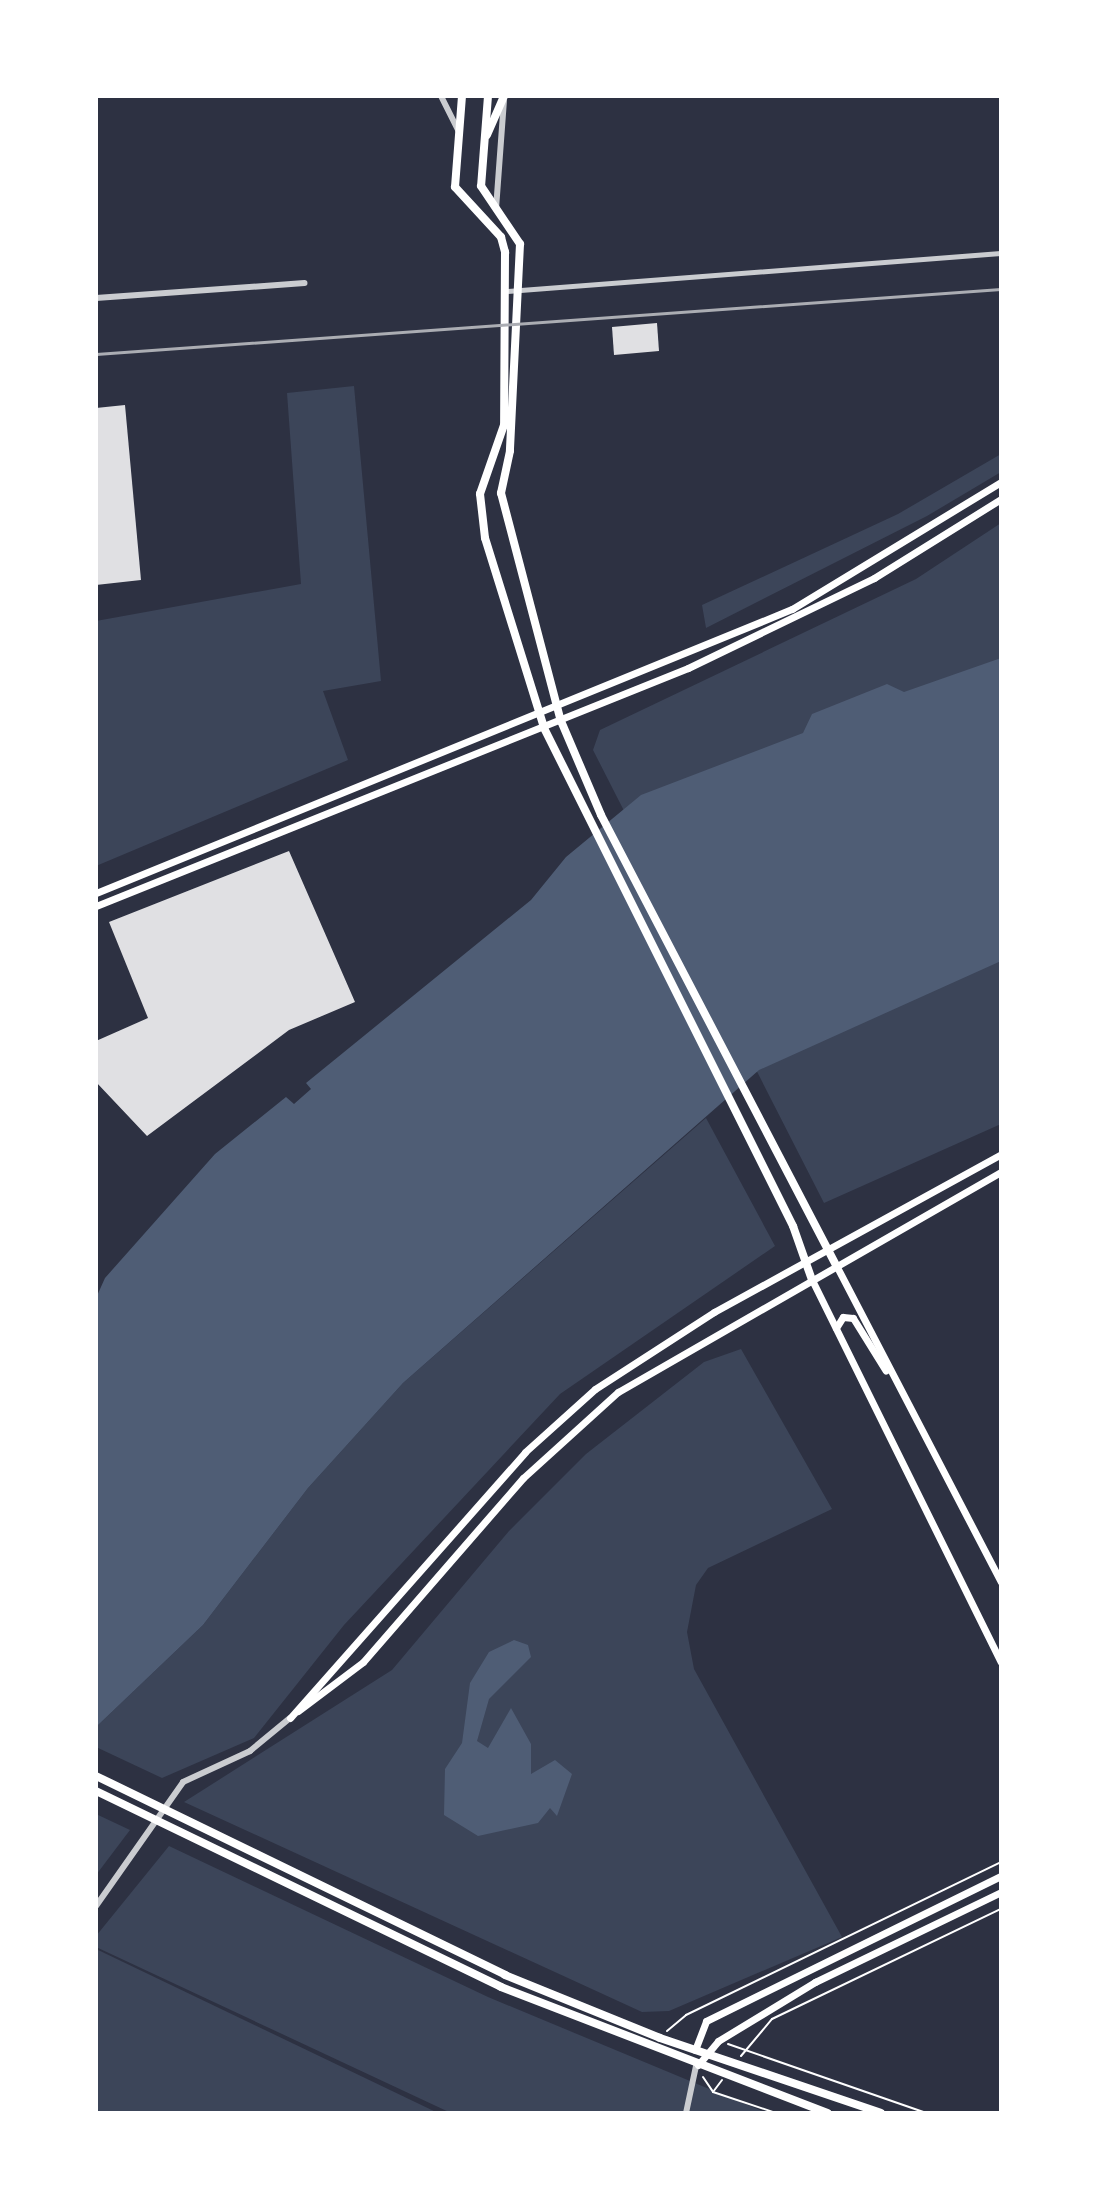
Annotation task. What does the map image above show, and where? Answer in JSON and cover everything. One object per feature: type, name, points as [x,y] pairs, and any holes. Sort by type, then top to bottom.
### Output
[{"type":"main road","points":[[462,96],[455,187],[501,237],[507,291],[501,446],[479,512],[544,728],[793,1226],[812,1280],[1001,1662]]},
{"type":"main road","points":[[488,96],[481,186],[520,244],[510,451],[501,493],[561,721],[601,815],[806,1216],[837,1267],[1001,1582]]},
{"type":"main road","points":[[483,143],[505,96]]},
{"type":"main road","points":[[96,893],[792,609],[1001,482]]},
{"type":"main road","points":[[96,906],[377,788],[544,728],[797,618],[1001,499]]},
{"type":"main road","points":[[290,1718],[561,1418],[630,1364],[1001,1154]]},
{"type":"main road","points":[[290,1718],[363,1662],[578,1423],[655,1368],[1001,1172]]},
{"type":"main road","points":[[836,1328],[843,1317],[853,1318],[893,1378]]},
{"type":"main road","points":[[96,1776],[505,1975],[660,2038],[881,2113]]},
{"type":"main road","points":[[96,1791],[501,1987],[723,2079],[828,2113]]},
{"type":"main road","points":[[696,2066],[695,2050],[706,2021],[1001,1876]]},
{"type":"main road","points":[[696,2066],[710,2055],[718,2041],[815,1982],[1001,1892]]},
{"type":"street","points":[[441,96],[459,132]]},
{"type":"street","points":[[496,209],[505,96]]},
{"type":"street","points":[[507,291],[1001,253]]},
{"type":"street","points":[[96,298],[304,283]]},
{"type":"street","points":[[96,1906],[183,1782],[250,1751],[290,1718]]},
{"type":"street","points":[[686,2113],[696,2066]]},
{"type":"path","points":[[660,2038],[686,2015],[1001,1862]]},
{"type":"path","points":[[713,2092],[772,2019],[1001,1909]]},
{"type":"path","points":[[718,2041],[926,2113]]},
{"type":"path","points":[[696,2066],[713,2092],[776,2113]]},
{"type":"shaded area","points":[[354,386],[381,681],[323,691],[348,760],[96,866],[96,621],[301,584],[287,393]]},
{"type":"shaded area","points":[[1001,454],[1001,472],[927,516],[706,628],[702,605],[898,514]]},
{"type":"shaded area","points":[[1001,523],[1001,1124],[824,1203],[593,750],[600,730],[916,579]]},
{"type":"shaded area","points":[[1001,658],[1001,961],[759,1070],[403,1383],[308,1488],[203,1625],[96,1727],[96,1298],[105,1278],[215,1154],[286,1097],[294,1104],[311,1089],[306,1083],[531,900],[566,857],[641,795],[803,733],[812,714],[887,684],[904,692]]},
{"type":"shaded area","points":[[706,1118],[775,1246],[560,1394],[344,1625],[254,1738],[162,1778],[96,1747],[96,1727],[203,1625],[308,1488],[403,1383]]},
{"type":"shaded area","points":[[741,1349],[832,1509],[708,1568],[696,1585],[687,1632],[694,1669],[842,1937],[669,2011],[642,2012],[184,1802],[392,1670],[509,1531],[586,1454],[704,1362]]},
{"type":"shaded area","points":[[514,1640],[528,1645],[531,1657],[489,1699],[477,1741],[488,1748],[511,1708],[531,1744],[531,1774],[555,1760],[572,1774],[557,1816],[550,1808],[538,1823],[478,1836],[444,1815],[445,1769],[462,1743],[470,1683],[489,1652]]},
{"type":"shaded area","points":[[96,1814],[130,1830],[96,1875]]},
{"type":"shaded area","points":[[169,1846],[488,1997],[767,2113],[451,2113],[96,1947],[96,1936]]},
{"type":"shaded area","points":[[96,1949],[438,2113],[96,2113]]},
{"type":"building","points":[[657,323],[659,351],[614,355],[612,327]]},
{"type":"building","points":[[125,405],[141,580],[96,585],[96,408]]},
{"type":"building","points":[[289,851],[355,1002],[289,1030],[147,1136],[96,1082],[96,1041],[148,1018],[109,922]]},
{"type":"railway","points":[[96,354],[1001,289]]}]
